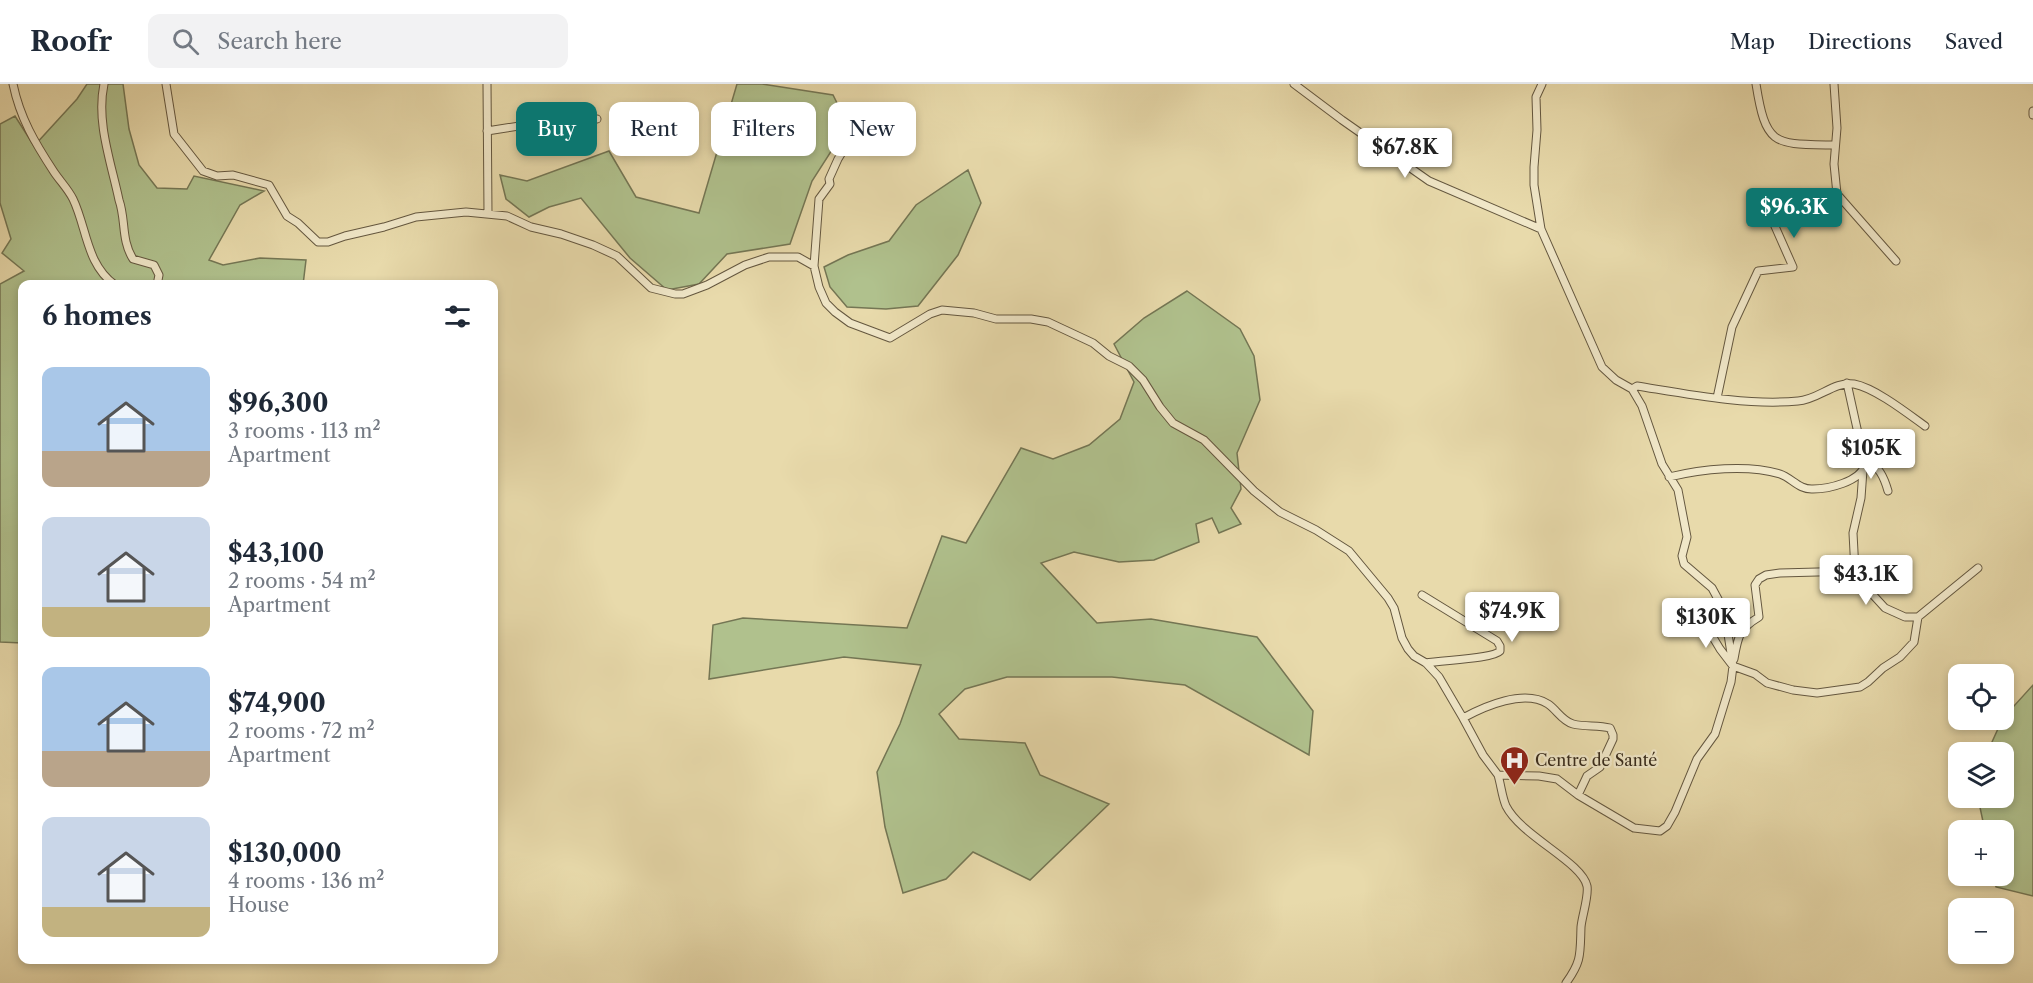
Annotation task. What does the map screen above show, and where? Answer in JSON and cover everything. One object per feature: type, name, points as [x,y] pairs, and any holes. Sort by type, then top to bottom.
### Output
[{"type":"street","points":[[13,84],[18,109],[29,134],[71,195],[79,212],[90,250],[104,277],[108,280]]},
{"type":"street","points":[[104,84],[101,114],[119,200],[124,213],[125,241],[133,259],[154,265],[159,275],[158,280]]},
{"type":"street","points":[[166,84],[174,134],[203,171],[217,176],[233,175],[269,185],[287,216],[318,242],[328,242],[416,217],[466,212],[488,213],[507,216],[531,227],[593,245],[617,256],[651,288],[675,294],[707,285],[745,265],[769,257],[798,257],[814,266]]},
{"type":"street","points":[[487,84],[488,213]]},
{"type":"street","points":[[1294,84],[1428,181],[1541,229]]},
{"type":"street","points":[[1542,84],[1536,97],[1537,130],[1534,167],[1534,185],[1541,229],[1602,367],[1616,380],[1632,389],[1642,406],[1662,464],[1678,490],[1687,537],[1682,556],[1684,564],[1712,588],[1719,601],[1733,666]]},
{"type":"street","points":[[1756,84],[1761,116],[1772,137],[1795,144],[1834,145]]},
{"type":"street","points":[[1834,84],[1836,128],[1834,174],[1837,194],[1896,261]]},
{"type":"street","points":[[487,131],[516,126]]},
{"type":"street","points":[[840,156],[829,179],[830,184],[819,199],[814,266],[826,303],[835,312],[850,322],[891,338],[930,314],[942,310],[974,313],[996,319],[1031,319],[1048,322],[1093,343],[1109,356],[1129,366],[1143,380],[1173,423],[1204,440],[1254,491],[1281,512],[1349,551],[1394,608],[1402,638],[1408,649],[1414,656],[1426,663],[1439,678],[1483,756],[1498,775],[1506,806],[1521,825],[1540,843],[1582,874],[1588,888],[1581,918],[1577,967],[1566,983]]},
{"type":"street","points":[[1718,398],[1732,327],[1758,271],[1793,267],[1774,224],[1775,216],[1778,212],[1837,194]]},
{"type":"street","points":[[1632,389],[1638,386],[1718,398],[1797,401],[1811,399],[1847,383],[1858,385],[1888,401],[1925,426]]},
{"type":"street","points":[[1847,383],[1865,459],[1861,498],[1853,533],[1855,571],[1862,583],[1884,608],[1905,617],[1918,617],[1978,568]]},
{"type":"street","points":[[1865,459],[1881,473],[1888,491]]},
{"type":"street","points":[[1669,477],[1711,469],[1755,471],[1780,474],[1802,488],[1811,489],[1846,481],[1863,470]]},
{"type":"street","points":[[1498,775],[1557,779],[1578,795],[1634,828],[1660,831],[1667,826],[1697,759],[1715,734],[1731,682],[1737,642],[1741,631],[1747,624],[1760,617],[1755,585],[1759,579],[1780,573],[1855,571]]},
{"type":"street","points":[[1422,596],[1480,630],[1497,641],[1500,646],[1500,651],[1496,655],[1488,657],[1426,663]]},
{"type":"street","points":[[1693,618],[1711,634],[1733,666],[1755,674],[1767,683],[1817,693],[1860,687],[1900,657],[1914,642],[1918,617]]},
{"type":"street","points":[[1463,718],[1483,707],[1501,701],[1536,699],[1546,703],[1566,721],[1573,724],[1610,728],[1612,739],[1600,767],[1587,776],[1578,795]]},
{"type":"green space","points":[[87,84],[123,84],[129,129],[139,165],[157,188],[187,189],[194,176],[264,191],[240,205],[209,260],[223,265],[260,258],[306,260],[304,280],[18,280],[18,643],[0,642],[0,284],[24,271],[2,253],[11,239],[0,203],[0,124],[15,116],[34,146],[77,99]]},
{"type":"green space","points":[[737,84],[762,84],[833,95],[836,102],[828,102],[828,156],[812,181],[790,244],[727,254],[699,284],[667,290],[630,258],[581,198],[549,207],[529,217],[506,199],[500,175],[527,181],[609,151],[609,156],[612,156],[636,197],[699,213],[716,156],[816,156],[816,102],[732,102]]},
{"type":"green space","points":[[968,170],[981,203],[958,255],[918,306],[886,309],[847,307],[830,287],[824,267],[848,255],[889,241],[916,205]]},
{"type":"green space","points":[[1187,291],[1240,329],[1254,356],[1260,400],[1237,453],[1241,489],[1231,508],[1241,524],[1219,533],[1212,518],[1196,524],[1199,542],[1154,560],[1119,562],[1074,552],[1041,563],[1097,623],[1151,619],[1257,637],[1313,711],[1309,755],[1185,685],[1112,677],[1007,677],[965,689],[939,714],[959,739],[1025,743],[1040,775],[1109,804],[1030,880],[973,852],[946,879],[903,893],[885,827],[877,772],[900,724],[921,665],[844,657],[709,679],[713,625],[743,618],[907,628],[942,536],[966,543],[1021,448],[1053,459],[1089,445],[1120,419],[1134,382],[1114,344],[1144,318]]},
{"type":"green space","points":[[2033,685],[2033,896],[1996,887],[2014,886],[2014,820],[1983,820],[1980,808],[2014,808],[2014,742],[1992,742],[1997,730],[2014,730],[2014,706]]},
{"type":"place","name":"Centre de Santé","points":[[1514,786]]}]
